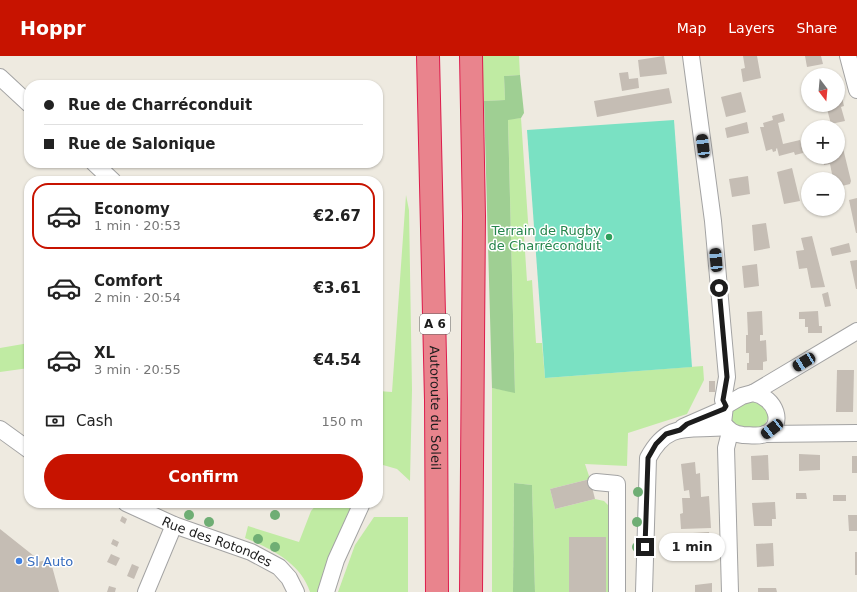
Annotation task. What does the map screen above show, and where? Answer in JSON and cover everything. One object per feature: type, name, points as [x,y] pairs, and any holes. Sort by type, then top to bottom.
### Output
[{"type":"highway","name":"Autoroute du Soleil","points":[[428,56],[436,400],[437,592]]},
{"type":"highway","points":[[471,56],[474,216],[471,592]]},
{"type":"street","points":[[691,56],[713,221],[727,377],[723,400],[725,407],[723,419],[728,429],[726,448],[730,592]]},
{"type":"street","points":[[848,56],[857,90]]},
{"type":"street","points":[[0,78],[24,100]]},
{"type":"street","points":[[99,168],[108,176]]},
{"type":"street","points":[[680,430],[687,424],[748,395],[857,331]]},
{"type":"street","points":[[765,434],[772,429],[778,400],[780,376]]},
{"type":"street","points":[[727,377],[748,395],[766,398],[792,433]]},
{"type":"street","points":[[0,428],[24,446]]},
{"type":"street","points":[[644,592],[648,458],[656,444],[666,434],[680,430],[728,429],[749,435],[792,433],[857,433]]},
{"type":"street","points":[[596,482],[617,484],[617,592]]},
{"type":"street","name":"Rue des Rotondes","points":[[137,508],[174,524],[251,552],[279,567],[289,578],[296,592]]},
{"type":"street","points":[[326,592],[336,560],[360,508]]},
{"type":"street","points":[[146,592],[174,524]]},
{"type":"green space","points":[[482,56],[519,56],[520,75],[504,76],[505,100],[484,101]]},
{"type":"green space","points":[[520,75],[524,113],[521,118],[508,120],[515,393],[492,388],[484,101],[505,100],[504,76]]},
{"type":"green space","points":[[521,118],[529,236],[524,236],[527,281],[532,280],[536,343],[542,343],[545,378],[703,366],[704,380],[687,414],[628,433],[627,466],[585,464],[590,479],[550,489],[555,509],[595,499],[604,501],[614,511],[612,592],[535,592],[532,485],[514,483],[513,592],[492,592],[492,388],[515,392],[508,119]]},
{"type":"green space","name":"Terrain de Rugby de Charréconduit","points":[[674,120],[692,367],[545,378],[527,130]]},
{"type":"green space","points":[[406,195],[409,210],[412,390],[410,481],[397,469],[383,465],[383,391],[392,392]]},
{"type":"green space","points":[[24,344],[24,369],[0,372],[0,348]]},
{"type":"green space","points":[[753,399],[762,401],[769,416],[765,424],[760,428],[734,428],[730,424],[733,408]]},
{"type":"green space","points":[[514,483],[532,485],[535,592],[513,592]]},
{"type":"green space","points":[[314,508],[352,508],[320,592],[310,592],[300,573],[284,558],[245,538],[248,526],[299,542],[311,511]]},
{"type":"green space","points":[[374,517],[408,517],[408,592],[338,592],[355,545]]},
{"type":"building","points":[[664,56],[667,74],[640,77],[638,60]]},
{"type":"building","points":[[743,56],[757,56],[761,78],[743,82],[741,69],[745,68]]},
{"type":"building","points":[[805,56],[821,56],[823,64],[807,67]]},
{"type":"building","points":[[628,72],[629,79],[638,78],[639,88],[622,91],[619,73]]},
{"type":"building","points":[[669,88],[672,103],[597,117],[594,101]]},
{"type":"building","points":[[741,92],[746,112],[726,117],[721,97]]},
{"type":"building","points":[[828,112],[842,112],[845,120],[830,120]]},
{"type":"building","points":[[783,113],[785,121],[778,123],[783,144],[800,140],[801,154],[795,155],[794,152],[779,156],[777,148],[776,151],[773,152],[772,149],[766,151],[760,127],[764,127],[763,123],[773,120],[772,116]]},
{"type":"building","points":[[747,122],[749,133],[727,138],[725,128]]},
{"type":"building","points":[[845,156],[851,181],[850,184],[845,185],[845,172],[832,172],[830,164],[845,164]]},
{"type":"building","points":[[792,168],[800,201],[784,204],[777,172]]},
{"type":"building","points":[[748,176],[750,194],[732,197],[729,179]]},
{"type":"building","points":[[857,198],[857,233],[856,233],[849,200]]},
{"type":"building","points":[[766,223],[770,248],[754,251],[752,225]]},
{"type":"building","points":[[812,236],[825,287],[811,288],[807,268],[799,269],[796,251],[804,250],[801,238]]},
{"type":"building","points":[[849,243],[851,252],[832,256],[830,248]]},
{"type":"building","points":[[857,260],[857,289],[856,289],[850,261]]},
{"type":"building","points":[[757,264],[759,286],[744,288],[742,266]]},
{"type":"building","points":[[828,292],[831,306],[825,307],[822,294]]},
{"type":"building","points":[[762,311],[763,335],[760,335],[760,341],[766,340],[767,361],[763,362],[763,370],[747,370],[749,353],[746,353],[746,335],[748,335],[747,312]]},
{"type":"building","points":[[818,311],[819,326],[822,326],[822,333],[808,333],[808,327],[805,327],[805,319],[799,319],[799,312]]},
{"type":"building","points":[[837,370],[854,370],[853,412],[836,412]]},
{"type":"building","points":[[709,381],[715,381],[715,392],[709,392]]},
{"type":"building","points":[[799,454],[820,455],[820,470],[799,471]]},
{"type":"building","points":[[768,455],[769,480],[752,480],[751,456]]},
{"type":"building","points":[[852,456],[857,456],[857,473],[852,473]]},
{"type":"building","points":[[695,462],[696,474],[700,473],[701,497],[709,496],[711,528],[681,529],[680,514],[683,513],[682,498],[690,498],[689,490],[684,491],[681,464]]},
{"type":"building","points":[[590,479],[595,499],[555,509],[550,489]]},
{"type":"building","points":[[796,493],[806,493],[807,499],[796,499]]},
{"type":"building","points":[[833,495],[846,495],[846,501],[833,501]]},
{"type":"building","points":[[775,502],[776,519],[772,519],[772,526],[754,526],[752,503]]},
{"type":"building","points":[[848,515],[857,515],[857,531],[849,531]]},
{"type":"building","points":[[122,516],[127,519],[125,524],[120,521]]},
{"type":"building","name":"Sl Auto","points":[[0,529],[39,560],[38,562],[50,559],[59,592],[0,592]]},
{"type":"building","points":[[709,532],[711,557],[693,557],[693,533]]},
{"type":"building","points":[[569,537],[606,537],[606,592],[569,592]]},
{"type":"building","points":[[113,539],[119,542],[117,547],[111,544]]},
{"type":"building","points":[[773,543],[774,566],[757,567],[756,544]]},
{"type":"building","points":[[855,552],[857,552],[857,575],[855,575]]},
{"type":"building","points":[[111,554],[120,558],[116,566],[107,562]]},
{"type":"building","points":[[132,564],[139,567],[134,579],[127,576]]},
{"type":"building","points":[[712,583],[712,592],[695,592],[695,585]]},
{"type":"building","points":[[109,586],[116,588],[115,592],[107,592]]},
{"type":"building","points":[[758,588],[776,588],[777,592],[758,592]]},
{"type":"place","name":"Terrain de Rugby de Charréconduit","points":[[609,237]]},
{"type":"place","name":"Sl Auto","points":[[19,561]]},
{"type":"route","points":[[645,547],[648,458],[656,444],[666,434],[680,430],[687,424],[724,409],[726,406],[723,400],[727,377],[719,288]]}]
